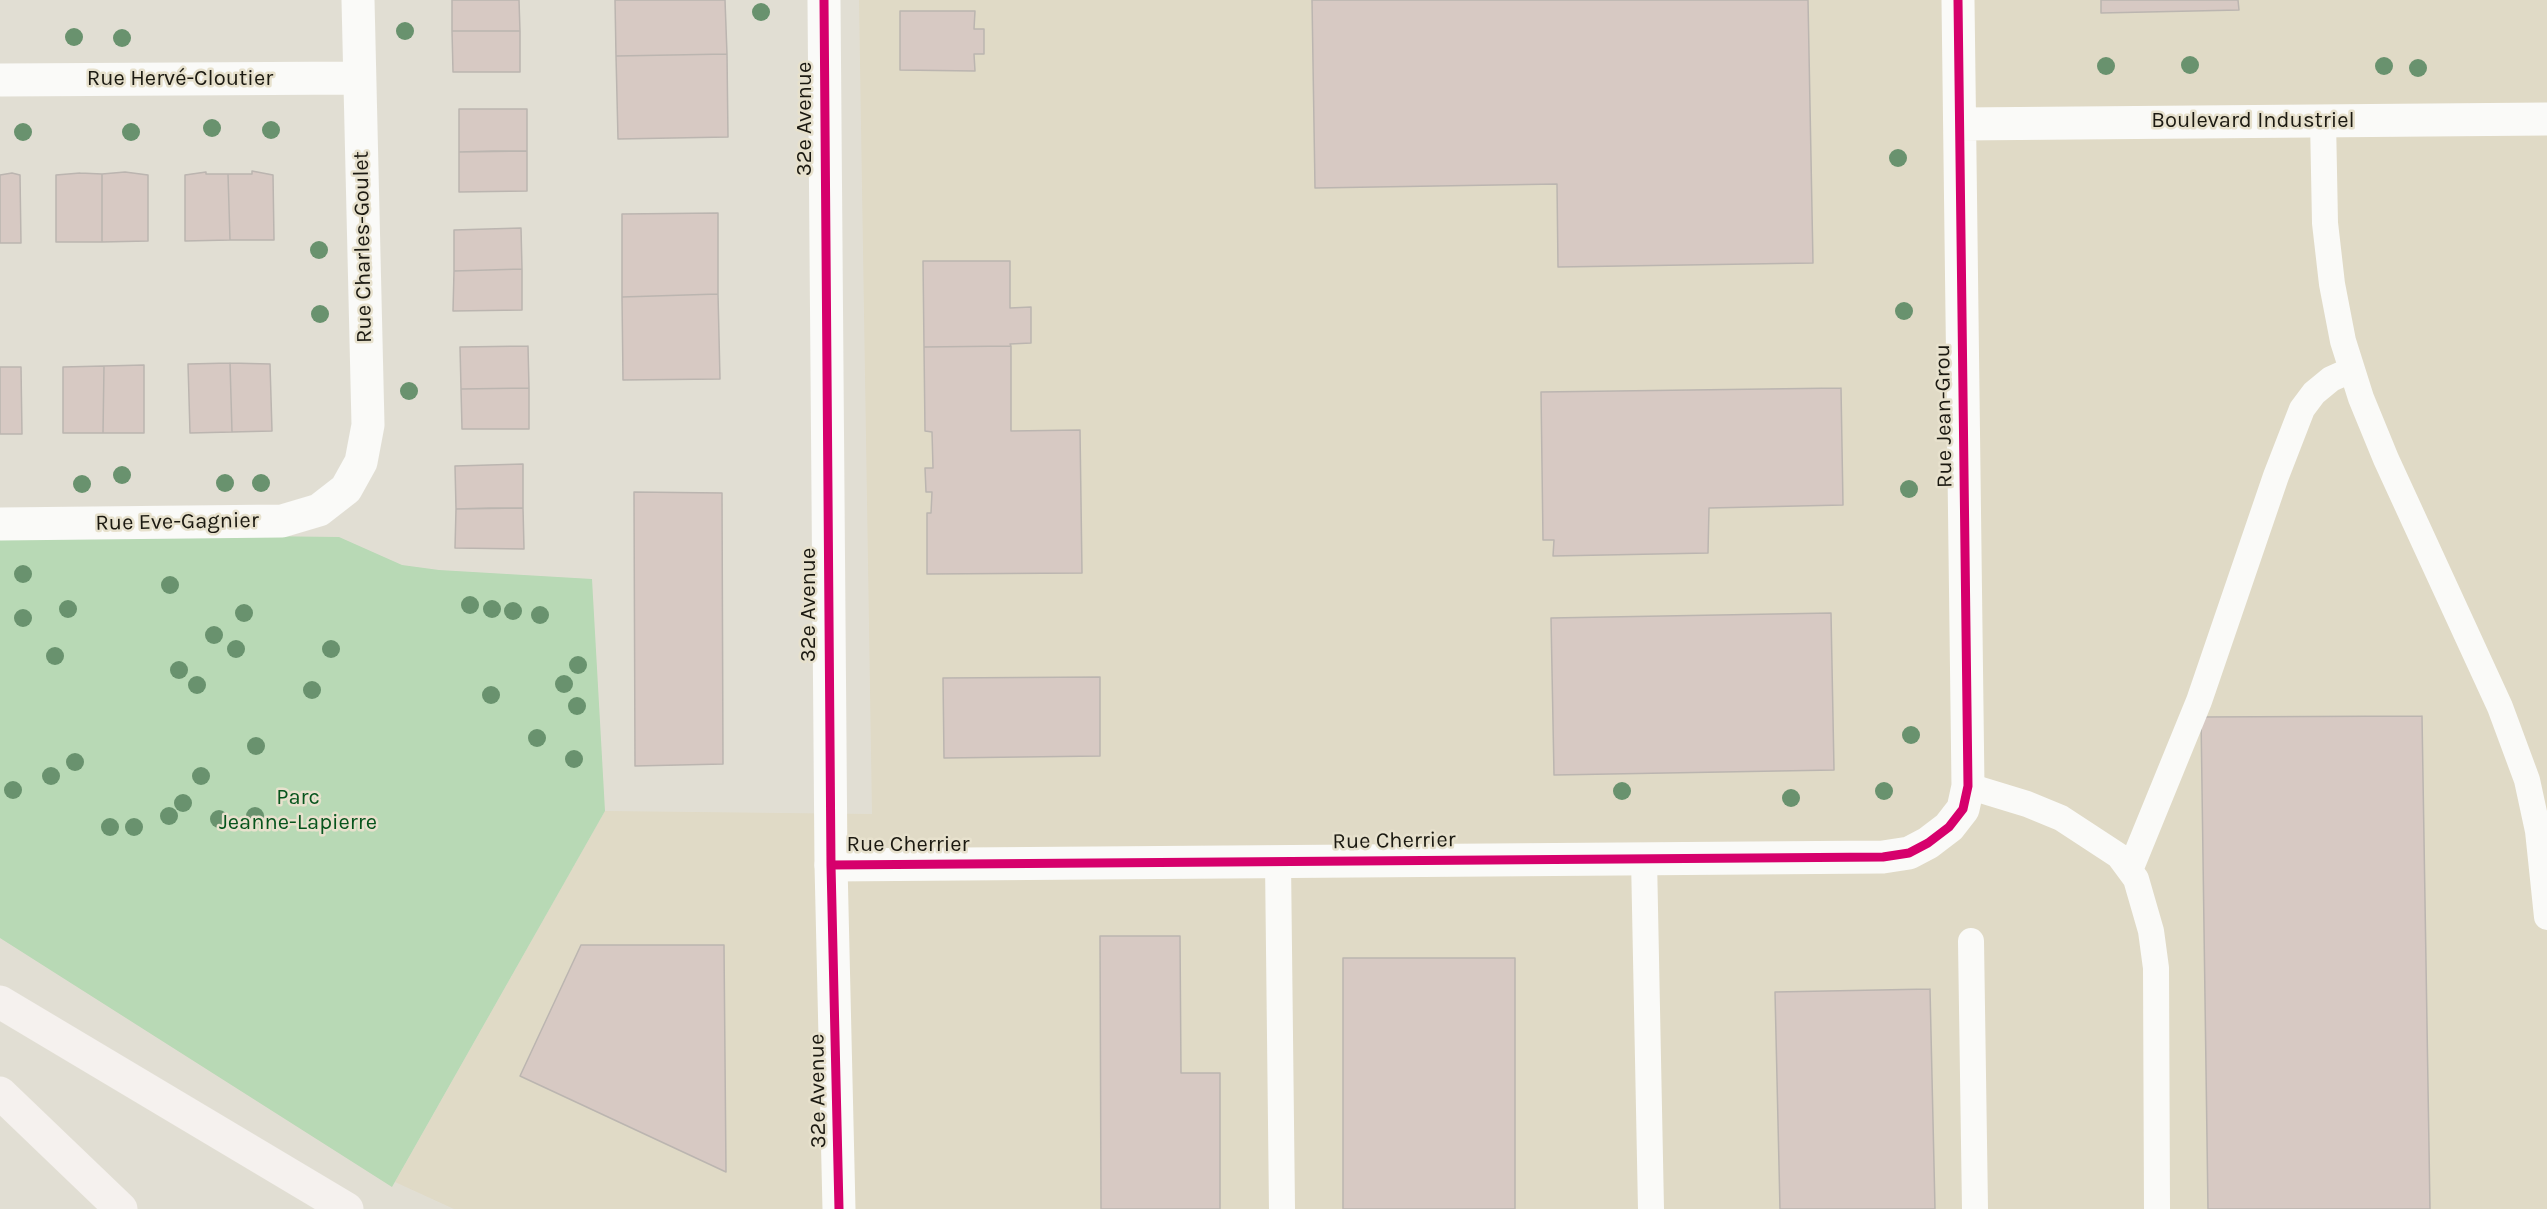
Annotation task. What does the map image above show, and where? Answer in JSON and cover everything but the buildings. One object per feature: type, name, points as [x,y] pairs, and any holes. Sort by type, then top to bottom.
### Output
[{"type":"main road","points":[[0,1002],[347,1209]]},
{"type":"main road","points":[[0,1093],[121,1209]]},
{"type":"street","name":"Rue Charles-Goulet","points":[[346,489],[361,462],[368,425],[358,0]]},
{"type":"street","name":"32e Avenue","points":[[824,0],[831,865],[839,1209]]},
{"type":"street","name":"Rue Jean-Grou","points":[[1949,827],[1962,808],[1968,786],[1958,0]]},
{"type":"street","name":"Rue Hervé-Cloutier","points":[[0,80],[359,78]]},
{"type":"street","name":"Boulevard Industriel","points":[[1960,124],[2547,119]]},
{"type":"street","name":"Rue Eve-Gagnier","points":[[0,524],[282,521],[319,510],[346,489]]},
{"type":"street","name":"Rue Cherrier","points":[[831,865],[1883,857],[1909,852],[1928,843],[1949,827]]},
{"type":"lane","points":[[2323,120],[2325,223],[2332,284],[2351,370],[2386,459],[2500,707],[2527,780],[2538,831],[2547,917]]},
{"type":"lane","points":[[2130,870],[2199,701],[2276,476],[2302,409],[2314,393],[2331,379],[2351,370]]},
{"type":"lane","points":[[1968,786],[2028,804],[2061,818],[2119,856],[2130,870],[2144,899],[2156,968],[2157,1209]]},
{"type":"lane","points":[[1644,858],[1651,1209]]},
{"type":"lane","points":[[1278,862],[1282,1209]]},
{"type":"lane","points":[[1971,941],[1975,1209]]},
{"type":"shaded area","points":[[859,0],[2547,0],[2547,1209],[454,1209],[395,1182],[605,811],[872,814]]},
{"type":"green space","name":"Parc Jeanne-Lapierre","points":[[0,533],[339,537],[402,565],[439,570],[592,579],[605,811],[392,1187],[0,938]]},
{"type":"cycle path","points":[[824,0],[831,865],[839,1209]]},
{"type":"cycle path","points":[[831,865],[1883,857],[1909,853],[1928,843],[1949,827],[1963,809],[1968,786],[1958,0]]}]
